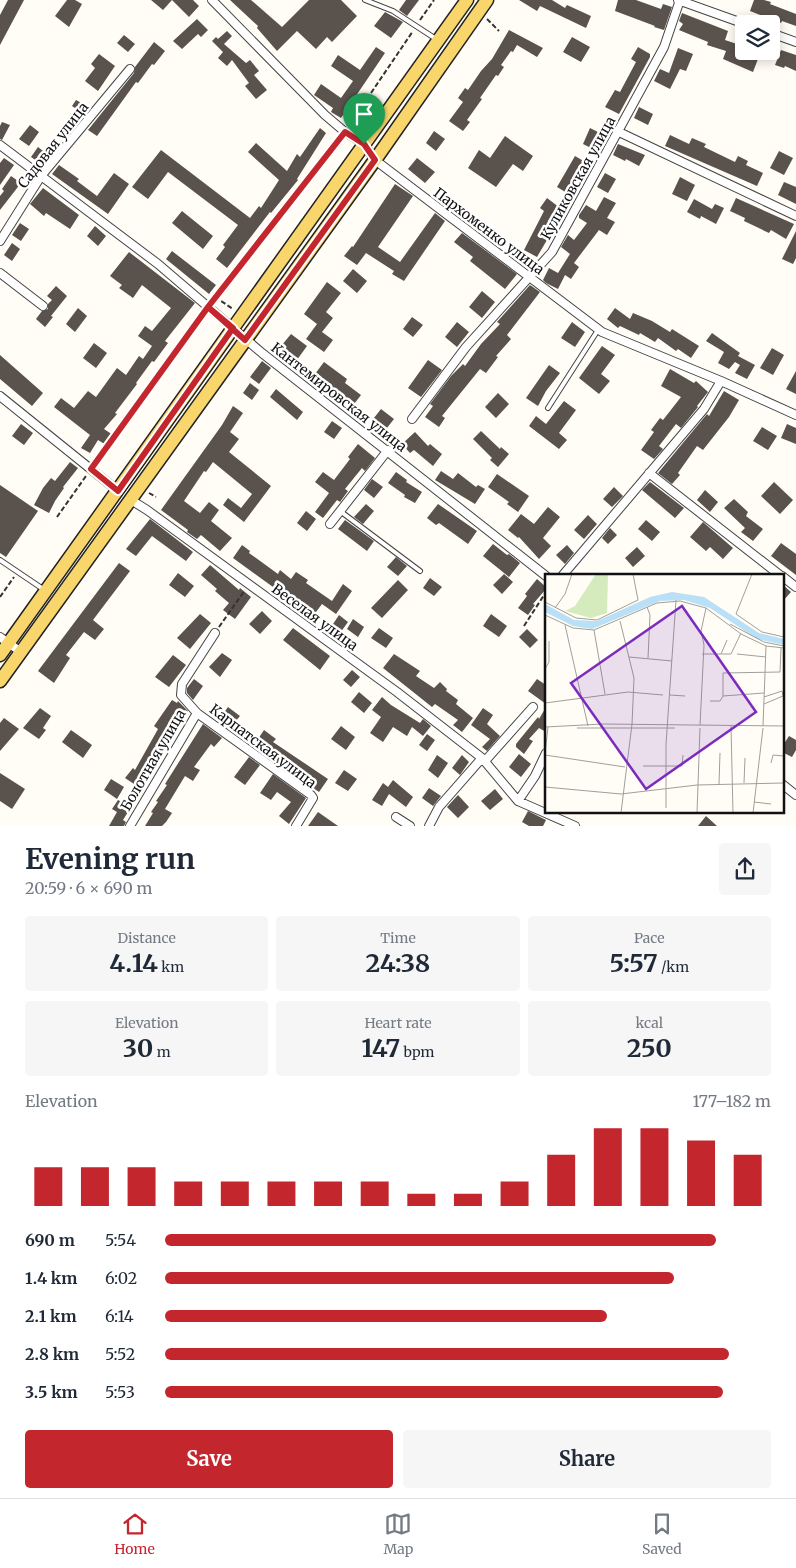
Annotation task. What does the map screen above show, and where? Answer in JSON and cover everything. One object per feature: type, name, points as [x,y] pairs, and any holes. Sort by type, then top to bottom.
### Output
[{"type":"main road","points":[[0,655],[4,640],[46,591],[467,0]]},
{"type":"main road","points":[[0,681],[375,160],[487,0]]},
{"type":"street","name":"Пархоменко улица","points":[[212,0],[325,115],[345,132],[364,144],[375,160],[598,329],[796,415]]},
{"type":"street","points":[[679,0],[735,21]]},
{"type":"street","name":"Куликовская улица","points":[[412,419],[466,347],[552,252],[664,47],[679,0]]},
{"type":"street","points":[[780,36],[796,42]]},
{"type":"street","name":"Садовая улица","points":[[0,241],[41,176],[130,69]]},
{"type":"street","points":[[618,132],[796,216]]},
{"type":"street","name":"Кантемировская улица","points":[[0,146],[158,264],[245,340],[388,450],[545,575]]},
{"type":"street","points":[[0,273],[43,306]]},
{"type":"street","points":[[564,574],[704,409],[721,381]]},
{"type":"street","points":[[0,396],[118,491]]},
{"type":"street","points":[[330,524],[388,450]]},
{"type":"street","points":[[649,473],[779,574]]},
{"type":"street","name":"Веселая улица","points":[[131,500],[397,692],[484,760],[518,801],[574,826]]},
{"type":"street","points":[[784,578],[796,587]]},
{"type":"street","name":"Болотная улица","points":[[130,826],[197,713],[181,695],[182,684],[215,634]]},
{"type":"street","points":[[4,640],[21,652]]},
{"type":"street","points":[[429,826],[439,807],[533,707]]},
{"type":"street","name":"Карпатская улица","points":[[197,713],[311,794],[313,798],[312,803],[296,826]]},
{"type":"street","points":[[518,801],[535,776],[545,755]]},
{"type":"street","points":[[784,786],[796,795]]},
{"type":"street","points":[[396,817],[410,826]]},
{"type":"lane","points":[[366,0],[393,11],[438,40]]},
{"type":"lane","points":[[548,408],[598,329]]},
{"type":"lane","points":[[340,511],[420,571]]},
{"type":"lane","points":[[0,560],[46,591]]},
{"type":"path","points":[[57,517],[215,297],[345,132],[434,0]]},
{"type":"path","points":[[486,18],[499,31]]},
{"type":"path","points":[[215,297],[234,309]]},
{"type":"path","points":[[149,493],[156,497]]},
{"type":"path","points":[[0,597],[14,577]]},
{"type":"path","points":[[215,634],[249,584]]},
{"type":"path","points":[[524,626],[545,594]]},
{"type":"building","points":[[8,0],[24,0],[0,45],[0,15]]},
{"type":"building","points":[[67,0],[75,0],[82,4],[69,27],[55,16]]},
{"type":"building","points":[[151,0],[172,0],[163,10]]},
{"type":"building","points":[[172,0],[193,0],[199,6],[189,17]]},
{"type":"building","points":[[230,0],[251,0],[282,27],[309,0],[341,0],[357,16],[332,42],[327,37],[316,49],[297,31],[277,51],[257,28],[258,26]]},
{"type":"building","points":[[406,0],[419,0],[407,16],[399,10]]},
{"type":"building","points":[[519,0],[552,0],[565,8],[567,5],[591,16],[586,28],[540,6],[537,11]]},
{"type":"building","points":[[618,0],[636,0],[661,9],[663,4],[672,7],[664,30],[615,11]]},
{"type":"building","points":[[754,0],[771,2],[770,4],[796,14],[796,26],[782,21],[780,23],[780,15],[760,15],[750,11]]},
{"type":"building","points":[[385,12],[403,22],[391,38],[374,26]]},
{"type":"building","points":[[682,13],[728,31],[725,40],[735,43],[735,60],[758,60],[753,72],[723,59],[726,51],[707,45],[708,42],[679,30],[683,24],[679,21]]},
{"type":"building","points":[[197,19],[208,30],[201,37],[198,34],[182,49],[173,41]]},
{"type":"building","points":[[509,30],[543,48],[537,57],[517,45],[513,52],[511,51],[501,65],[504,67],[480,98],[482,99],[467,120],[470,122],[463,131],[449,121],[463,102],[458,98],[465,88],[468,90],[492,59]]},
{"type":"building","points":[[227,31],[232,36],[224,44],[246,63],[250,60],[259,71],[254,75],[267,90],[256,99],[245,86],[249,83],[232,60],[227,66],[218,58],[223,52],[212,41],[216,37],[218,39]]},
{"type":"building","points":[[124,35],[135,44],[128,52],[117,43]]},
{"type":"building","points":[[572,37],[590,47],[581,62],[563,52]]},
{"type":"building","points":[[154,42],[165,51],[154,65],[152,64],[138,83],[136,82],[97,136],[88,130],[134,73],[135,67]]},
{"type":"building","points":[[376,47],[385,53],[341,118],[331,112],[333,108],[314,95],[321,84],[341,98],[353,81],[331,66],[338,55],[360,70]]},
{"type":"building","points":[[638,47],[650,54],[650,57],[619,114],[605,107],[615,90],[620,92],[636,62],[631,59]]},
{"type":"building","points":[[678,48],[693,54],[686,71],[680,69],[670,89],[654,81],[660,69],[669,73]]},
{"type":"building","points":[[781,50],[796,55],[796,71],[785,66],[784,68],[775,65],[777,60],[780,60]]},
{"type":"building","points":[[99,54],[115,66],[98,91],[85,81],[95,68],[91,64]]},
{"type":"building","points":[[76,100],[85,105],[81,112],[72,106]]},
{"type":"building","points":[[639,107],[653,114],[648,125],[634,118]]},
{"type":"building","points":[[2,122],[10,125],[2,140],[0,139],[0,126]]},
{"type":"building","points":[[30,125],[39,132],[29,146],[19,139]]},
{"type":"building","points":[[320,128],[326,133],[298,180],[270,212],[227,268],[216,259],[225,247],[223,245],[238,225],[168,172],[148,199],[132,187],[161,150],[250,218],[259,206],[261,208],[279,180],[248,152],[256,143],[287,171],[297,154],[300,157]]},
{"type":"building","points":[[590,128],[604,135],[597,151],[583,144]]},
{"type":"building","points":[[434,131],[445,139],[436,151],[426,143]]},
{"type":"building","points":[[670,135],[689,144],[692,138],[706,144],[704,147],[735,162],[738,156],[748,161],[746,165],[763,173],[757,186],[665,146]]},
{"type":"building","points":[[505,136],[533,156],[523,171],[513,164],[496,187],[468,168],[479,150],[490,158]]},
{"type":"building","points":[[618,144],[645,155],[639,166],[613,155]]},
{"type":"building","points":[[38,147],[48,155],[41,164],[31,157]]},
{"type":"building","points":[[779,151],[793,158],[784,175],[770,168]]},
{"type":"building","points":[[575,156],[592,166],[585,180],[582,179],[572,196],[557,187]]},
{"type":"building","points":[[4,158],[14,165],[0,185],[0,163]]},
{"type":"building","points":[[417,158],[435,172],[425,183],[408,169]]},
{"type":"building","points":[[59,165],[79,179],[77,181],[97,196],[114,173],[129,184],[108,214],[52,174]]},
{"type":"building","points":[[605,173],[616,179],[608,193],[597,187]]},
{"type":"building","points":[[11,176],[21,183],[0,210],[0,196],[4,191],[2,189]]},
{"type":"building","points":[[680,177],[695,185],[687,201],[672,194]]},
{"type":"building","points":[[784,182],[796,187],[796,204],[778,195]]},
{"type":"building","points":[[395,184],[413,196],[378,247],[400,262],[435,213],[445,221],[404,281],[392,274],[394,271],[366,253],[357,265],[344,256],[353,247]]},
{"type":"building","points":[[43,188],[79,215],[70,229],[46,213],[44,216],[30,204]]},
{"type":"building","points":[[604,197],[616,203],[607,218],[615,222],[607,235],[599,230],[574,263],[579,267],[571,279],[565,275],[558,289],[546,283],[543,280],[549,268],[558,273],[570,254],[561,247],[568,235],[574,240],[587,223],[579,218],[579,215],[586,205],[596,211]]},
{"type":"building","points":[[547,198],[564,211],[537,257],[524,250],[544,211],[540,208]]},
{"type":"building","points":[[736,198],[794,224],[786,239],[771,230],[769,233],[744,221],[745,218],[730,211]]},
{"type":"building","points":[[694,199],[712,209],[715,204],[724,208],[716,224],[701,216],[700,219],[687,212]]},
{"type":"building","points":[[182,211],[213,236],[203,249],[172,223]]},
{"type":"building","points":[[20,223],[29,229],[21,241],[12,235]]},
{"type":"building","points":[[95,226],[106,236],[98,246],[87,236]]},
{"type":"building","points":[[796,231],[796,258],[793,264],[782,259]]},
{"type":"building","points":[[462,233],[517,274],[505,289],[470,261],[473,257],[454,242]]},
{"type":"building","points":[[12,243],[20,249],[12,261],[4,255]]},
{"type":"building","points":[[172,251],[216,285],[209,294],[166,259]]},
{"type":"building","points":[[129,252],[195,303],[165,341],[168,343],[154,362],[152,361],[115,413],[117,414],[104,429],[113,435],[106,445],[98,440],[90,453],[81,448],[90,435],[54,407],[61,398],[74,408],[88,391],[96,397],[117,368],[126,375],[139,356],[143,359],[152,346],[138,336],[145,326],[152,331],[171,308],[142,285],[133,298],[119,288],[122,285],[110,276]]},
{"type":"building","points":[[353,269],[367,281],[357,293],[343,281]]},
{"type":"building","points":[[327,282],[341,293],[326,312],[333,318],[322,332],[333,340],[324,352],[306,339],[317,324],[304,314]]},
{"type":"building","points":[[530,285],[540,292],[507,335],[511,339],[496,356],[498,357],[486,373],[480,369],[442,416],[445,418],[439,427],[425,417],[433,406],[430,404],[451,376],[463,364],[465,366],[481,344],[500,324],[497,322]]},
{"type":"building","points":[[56,286],[67,296],[45,327],[36,319],[42,311],[48,309],[48,304],[52,300],[47,296]]},
{"type":"building","points":[[482,291],[495,302],[482,318],[469,307]]},
{"type":"building","points":[[78,308],[87,316],[75,332],[66,324]]},
{"type":"building","points":[[615,308],[630,319],[633,313],[652,321],[670,332],[672,329],[699,346],[691,358],[678,349],[676,351],[658,338],[655,342],[640,333],[639,335],[620,326],[618,328],[607,319]]},
{"type":"building","points":[[412,317],[423,325],[413,337],[403,329]]},
{"type":"building","points":[[457,322],[469,332],[457,347],[445,337]]},
{"type":"building","points":[[572,322],[585,332],[575,347],[561,338]]},
{"type":"building","points":[[712,333],[740,353],[738,356],[755,365],[747,379],[735,373],[740,365],[735,362],[729,369],[718,363],[724,352],[706,341]]},
{"type":"building","points":[[291,334],[307,346],[294,364],[277,351]]},
{"type":"building","points":[[94,343],[107,353],[96,368],[83,358]]},
{"type":"building","points":[[602,346],[615,355],[601,374],[610,381],[599,394],[579,378]]},
{"type":"building","points":[[772,348],[784,355],[773,375],[760,368]]},
{"type":"building","points":[[0,355],[43,393],[32,406],[0,379]]},
{"type":"building","points":[[428,360],[442,370],[421,397],[408,388]]},
{"type":"building","points":[[262,361],[271,368],[259,384],[250,377]]},
{"type":"building","points":[[324,362],[347,379],[345,383],[361,395],[351,408],[312,378]]},
{"type":"building","points":[[549,365],[560,373],[546,391],[538,406],[526,398]]},
{"type":"building","points":[[670,369],[694,383],[696,381],[708,392],[681,428],[676,424],[659,446],[663,449],[654,459],[641,450],[654,432],[651,430],[660,418],[663,420],[681,397],[661,386]]},
{"type":"building","points":[[796,371],[796,394],[786,389]]},
{"type":"building","points":[[250,383],[259,390],[252,400],[243,393]]},
{"type":"building","points":[[276,389],[303,412],[297,420],[270,397]]},
{"type":"building","points":[[724,391],[739,400],[729,417],[703,450],[697,446],[678,473],[680,475],[672,484],[658,473],[707,414],[709,416]]},
{"type":"building","points":[[498,393],[509,404],[496,418],[485,407]]},
{"type":"building","points":[[564,401],[576,410],[559,433],[567,440],[559,449],[529,426],[536,416],[546,424]]},
{"type":"building","points":[[233,406],[243,413],[230,432],[239,439],[229,452],[271,486],[244,522],[223,505],[228,498],[241,508],[252,494],[213,462],[206,472],[204,471],[184,501],[200,513],[209,502],[219,510],[211,521],[232,538],[220,551],[201,535],[197,539],[161,510],[222,425]]},
{"type":"building","points":[[381,409],[394,419],[383,433],[370,423]]},
{"type":"building","points":[[332,421],[342,428],[334,439],[324,432]]},
{"type":"building","points":[[21,424],[33,433],[24,445],[12,436]]},
{"type":"building","points":[[787,424],[796,428],[796,444],[781,438]]},
{"type":"building","points":[[762,427],[777,436],[768,450],[753,441]]},
{"type":"building","points":[[481,431],[500,449],[501,447],[509,454],[498,467],[490,460],[492,458],[473,439]]},
{"type":"building","points":[[415,432],[428,446],[430,444],[442,454],[433,466],[414,450],[410,453],[402,444]]},
{"type":"building","points":[[358,444],[375,458],[365,471],[362,468],[345,489],[348,491],[340,502],[337,500],[323,518],[315,512],[329,493],[315,482],[323,472],[334,480],[350,459],[348,457]]},
{"type":"building","points":[[70,462],[78,468],[63,487],[49,513],[34,505],[51,478],[55,481]]},
{"type":"building","points":[[441,471],[453,479],[458,473],[476,487],[478,485],[485,489],[475,504],[435,480]]},
{"type":"building","points":[[396,472],[407,480],[406,482],[422,492],[415,503],[404,497],[405,495],[388,483]]},
{"type":"building","points":[[497,474],[529,496],[518,512],[507,504],[509,502],[488,487]]},
{"type":"building","points":[[372,479],[383,487],[374,498],[364,490]]},
{"type":"building","points":[[650,482],[684,508],[675,518],[642,490]]},
{"type":"building","points":[[774,482],[793,500],[780,514],[761,496]]},
{"type":"building","points":[[0,485],[38,511],[6,557],[0,553]]},
{"type":"building","points":[[614,487],[623,496],[612,507],[603,499]]},
{"type":"building","points":[[705,490],[718,502],[710,512],[697,500]]},
{"type":"building","points":[[734,499],[748,512],[746,516],[763,529],[753,541],[741,532],[745,528],[724,508]]},
{"type":"building","points":[[366,504],[374,511],[363,524],[354,517]]},
{"type":"building","points":[[438,504],[477,531],[468,544],[439,523],[436,525],[427,518]]},
{"type":"building","points":[[548,507],[560,517],[543,538],[551,546],[539,559],[519,537],[508,530],[521,514],[534,524]]},
{"type":"building","points":[[306,511],[316,519],[307,531],[297,523]]},
{"type":"building","points":[[588,515],[597,524],[584,539],[574,530]]},
{"type":"building","points":[[150,519],[193,552],[186,561],[152,536],[136,556],[126,549]]},
{"type":"building","points":[[345,520],[374,541],[367,551],[338,529]]},
{"type":"building","points":[[646,520],[660,532],[652,541],[638,529]]},
{"type":"building","points":[[703,522],[733,548],[723,559],[710,547],[706,551],[690,537]]},
{"type":"building","points":[[610,528],[617,535],[608,544],[602,538]]},
{"type":"building","points":[[781,543],[796,554],[796,575],[771,556]]},
{"type":"building","points":[[493,544],[520,563],[509,577],[483,556]]},
{"type":"building","points":[[242,545],[250,551],[249,553],[278,574],[280,570],[291,579],[296,572],[308,580],[306,583],[332,601],[343,584],[352,591],[336,614],[322,604],[313,616],[233,558]]},
{"type":"building","points":[[567,545],[574,553],[565,564],[556,555]]},
{"type":"building","points":[[637,547],[645,556],[633,567],[625,558]]},
{"type":"building","points":[[396,557],[407,566],[398,576],[387,567]]},
{"type":"building","points":[[119,563],[130,571],[93,620],[104,629],[95,640],[84,632],[66,655],[70,658],[54,683],[38,671]]},
{"type":"building","points":[[210,565],[239,590],[240,588],[251,597],[235,619],[223,610],[229,603],[201,575]]},
{"type":"building","points":[[178,573],[194,586],[185,597],[169,585]]},
{"type":"building","points":[[504,574],[513,582],[502,594],[493,585]]},
{"type":"building","points":[[430,578],[442,587],[434,596],[423,588]]},
{"type":"building","points":[[537,579],[545,586],[545,590],[533,604],[535,605],[528,615],[518,608],[527,596],[525,594]]},
{"type":"building","points":[[398,580],[408,590],[382,618],[371,608]]},
{"type":"building","points":[[784,586],[791,592],[784,600]]},
{"type":"building","points":[[262,611],[272,621],[260,634],[249,624]]},
{"type":"building","points":[[200,614],[211,623],[190,649],[177,638]]},
{"type":"building","points":[[491,614],[507,626],[499,637],[483,626]]},
{"type":"building","points":[[339,615],[348,622],[340,633],[331,627]]},
{"type":"building","points":[[353,619],[364,627],[358,637],[347,629]]},
{"type":"building","points":[[293,628],[330,656],[320,670],[283,640]]},
{"type":"building","points":[[379,628],[393,638],[386,648],[371,638]]},
{"type":"building","points":[[527,629],[538,640],[530,648],[519,637]]},
{"type":"building","points":[[222,653],[232,660],[220,677],[209,667]]},
{"type":"building","points":[[394,654],[420,671],[416,676],[434,688],[440,682],[447,689],[446,691],[458,700],[456,704],[473,718],[462,732],[453,725],[458,720],[435,704],[432,707],[383,668]]},
{"type":"building","points":[[173,655],[186,665],[169,687],[155,677]]},
{"type":"building","points":[[352,670],[360,677],[351,687],[343,680]]},
{"type":"building","points":[[194,679],[203,686],[193,700],[187,693],[187,688]]},
{"type":"building","points":[[537,679],[545,684],[545,703],[528,691]]},
{"type":"building","points":[[359,692],[372,703],[364,713],[351,702]]},
{"type":"building","points":[[382,697],[391,705],[420,723],[423,719],[431,726],[423,736],[412,727],[407,736],[393,727],[383,742],[370,733],[381,717],[372,710]]},
{"type":"building","points":[[172,700],[177,703],[178,701],[188,711],[164,743],[166,745],[157,761],[159,762],[152,775],[140,788],[125,778],[133,768],[135,770],[158,729],[154,726]]},
{"type":"building","points":[[228,707],[240,716],[229,729],[218,721]]},
{"type":"building","points":[[40,708],[51,716],[43,728],[46,730],[39,739],[23,728]]},
{"type":"building","points":[[483,708],[493,715],[487,724],[500,736],[487,751],[482,747],[490,739],[471,725]]},
{"type":"building","points":[[545,709],[545,731],[539,728],[529,739],[533,741],[524,754],[516,747],[516,744],[538,717],[539,719]]},
{"type":"building","points":[[4,718],[19,729],[0,751],[0,723]]},
{"type":"building","points":[[203,724],[222,738],[214,747],[211,744],[194,767],[200,770],[193,781],[185,776],[165,809],[172,813],[166,822],[162,826],[145,826],[158,802],[156,801],[167,785],[165,784]]},
{"type":"building","points":[[341,726],[355,737],[346,750],[331,739]]},
{"type":"building","points":[[71,730],[92,745],[83,758],[62,742]]},
{"type":"building","points":[[264,730],[276,739],[273,742],[328,779],[319,792],[255,748],[254,745]]},
{"type":"building","points":[[427,734],[435,740],[427,751],[419,745]]},
{"type":"building","points":[[789,736],[796,740],[796,750],[792,757],[784,753],[784,744]]},
{"type":"building","points":[[519,754],[531,764],[521,777],[509,767]]},
{"type":"building","points":[[437,755],[448,763],[438,778],[428,770]]},
{"type":"building","points":[[462,755],[469,762],[460,775],[452,768]]},
{"type":"building","points":[[249,757],[260,765],[245,785],[234,777]]},
{"type":"building","points":[[344,770],[357,779],[348,791],[335,783]]},
{"type":"building","points":[[0,773],[25,789],[12,809],[0,801]]},
{"type":"building","points":[[273,774],[306,798],[289,824],[279,816],[291,802],[277,792],[271,800],[260,793]]},
{"type":"building","points":[[111,779],[124,787],[117,799],[104,790]]},
{"type":"building","points":[[393,780],[413,797],[406,807],[389,794],[382,806],[372,800],[383,783],[388,787]]},
{"type":"building","points":[[429,788],[441,796],[433,806],[422,798]]},
{"type":"building","points":[[495,789],[503,799],[490,810],[481,801]]},
{"type":"building","points":[[458,795],[469,807],[458,818],[447,807]]},
{"type":"building","points":[[118,800],[131,807],[123,820],[126,822],[124,826],[109,826],[117,812],[112,809]]},
{"type":"building","points":[[528,811],[546,820],[543,826],[529,826],[522,822]]},
{"type":"building","points":[[318,812],[338,826],[308,826]]},
{"type":"building","points":[[706,816],[717,826],[698,826]]},
{"type":"route","points":[[364,144],[345,132],[208,307],[233,328],[118,491],[91,469],[208,307],[233,328],[245,340],[375,160],[364,144]]}]
